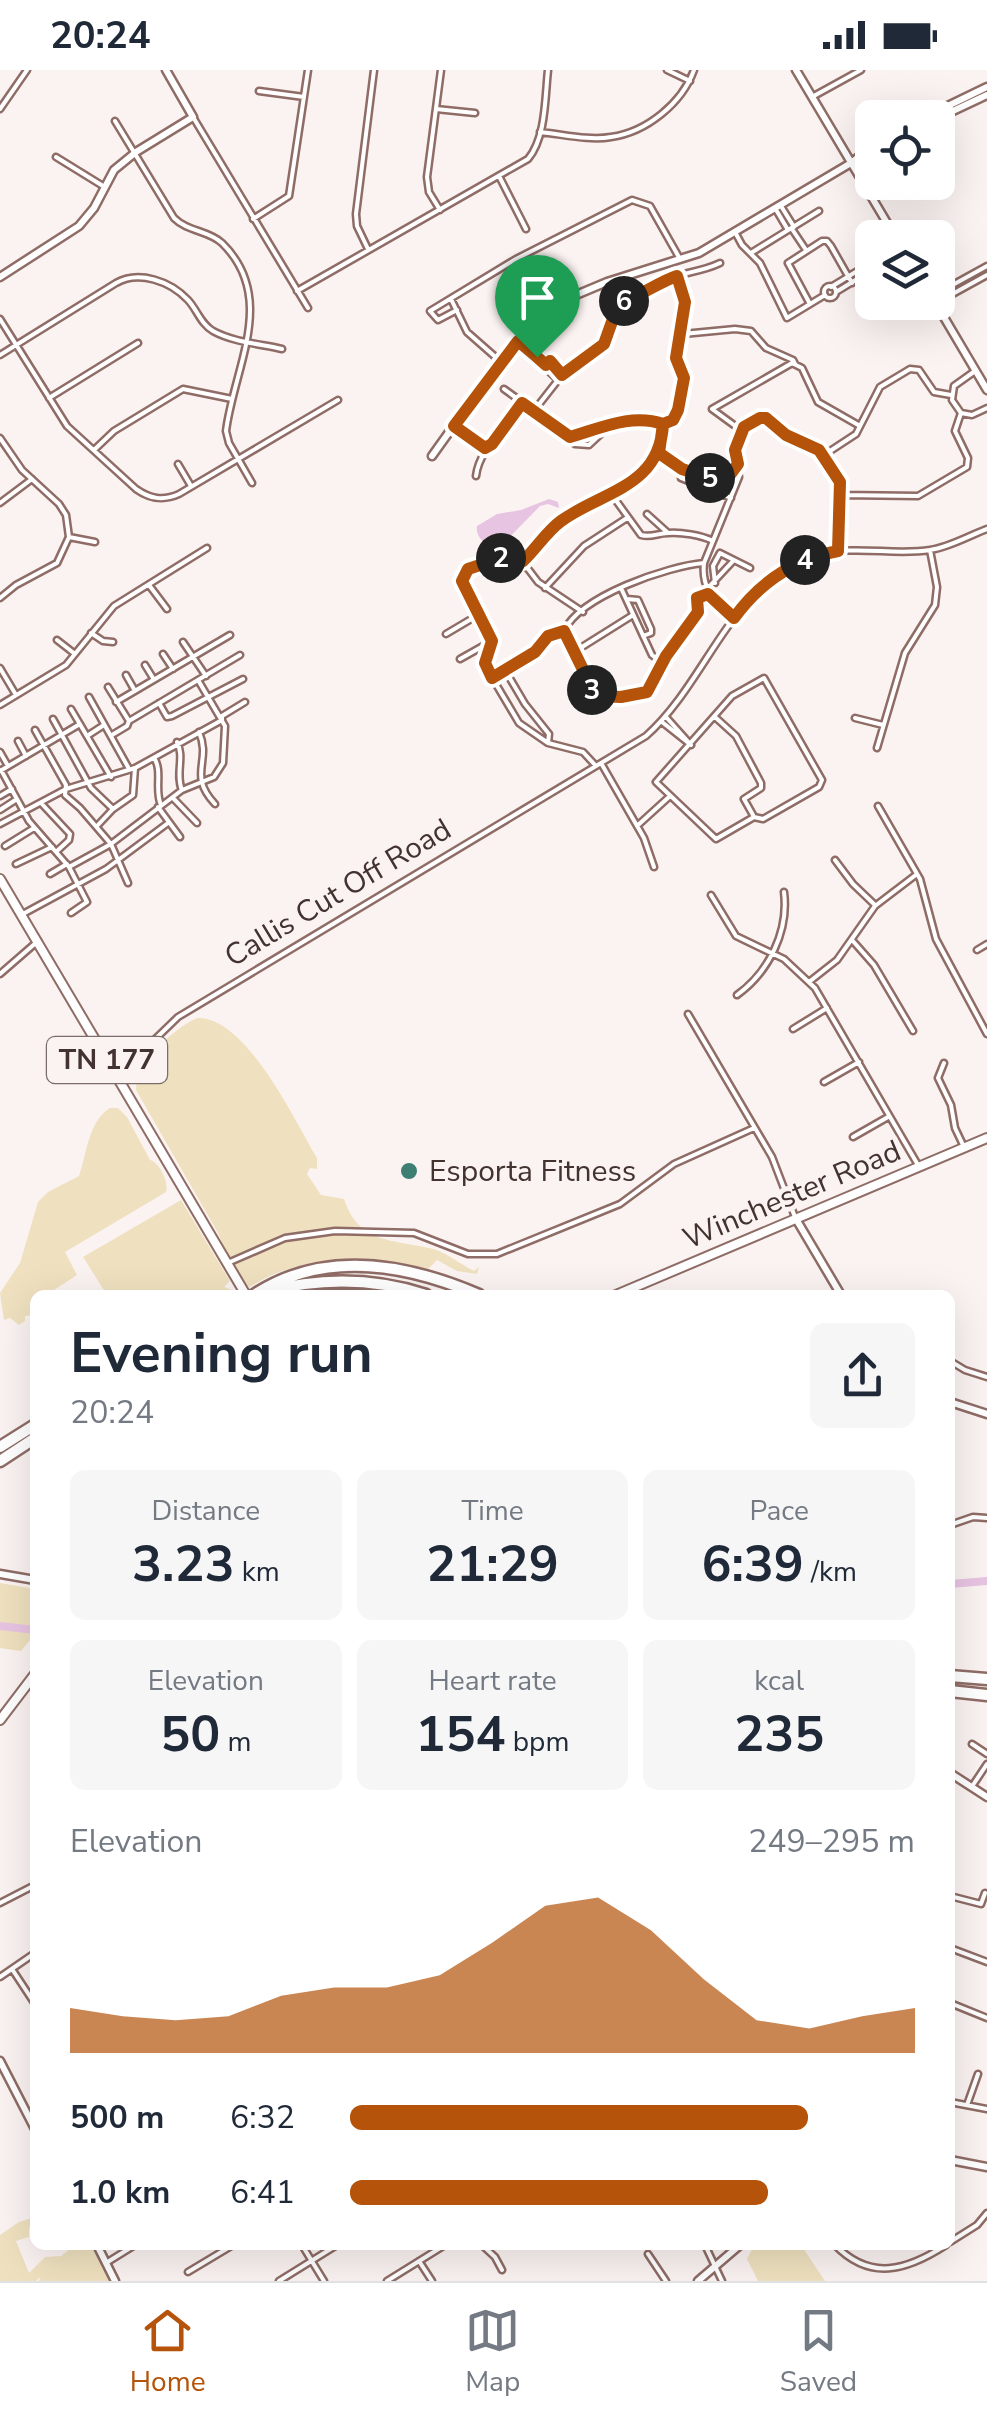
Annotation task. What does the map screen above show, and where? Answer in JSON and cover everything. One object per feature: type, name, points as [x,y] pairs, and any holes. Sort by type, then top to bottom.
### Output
[{"type":"highway","points":[[262,1290],[276,1280],[353,1264],[421,1273],[466,1290]]},
{"type":"highway","points":[[277,1290],[308,1283],[340,1282],[406,1290]]},
{"type":"highway","points":[[0,1447],[30,1428]]},
{"type":"highway","points":[[0,1460],[30,1441]]},
{"type":"highway","points":[[955,1676],[987,1679]]},
{"type":"highway","points":[[955,1691],[987,1694]]},
{"type":"main road","name":"TN 177","points":[[0,879],[243,1290]]},
{"type":"main road","name":"Winchester Road","points":[[628,1290],[987,1138]]},
{"type":"main road","points":[[0,1720],[30,1681]]},
{"type":"street","points":[[0,108],[27,70]]},
{"type":"street","points":[[166,70],[308,308]]},
{"type":"street","points":[[254,219],[289,196],[308,70]]},
{"type":"street","points":[[368,250],[356,214],[374,70]]},
{"type":"street","points":[[440,70],[427,177],[429,192],[440,210]]},
{"type":"street","points":[[298,291],[500,176],[535,151],[548,70]]},
{"type":"street","points":[[667,70],[690,81]]},
{"type":"street","points":[[540,132],[610,138],[634,130],[678,99],[694,70]]},
{"type":"street","points":[[811,98],[860,70]]},
{"type":"street","points":[[795,72],[885,220]]},
{"type":"street","points":[[955,102],[987,87]]},
{"type":"street","points":[[259,92],[304,96]]},
{"type":"street","points":[[955,110],[987,95]]},
{"type":"street","points":[[436,110],[475,113]]},
{"type":"street","points":[[0,277],[79,226],[94,208],[114,170],[193,116]]},
{"type":"street","points":[[115,121],[174,218],[222,243],[246,279],[252,304],[226,434],[252,484]]},
{"type":"street","points":[[56,156],[105,186]]},
{"type":"street","points":[[432,456],[500,361],[520,339],[576,296],[700,252],[855,160]]},
{"type":"street","points":[[851,163],[855,161]]},
{"type":"street","points":[[500,176],[526,228]]},
{"type":"street","points":[[457,310],[438,320],[433,317],[432,308],[516,259],[632,200],[650,206],[680,259]]},
{"type":"street","points":[[778,206],[806,250]]},
{"type":"street","points":[[751,254],[820,211]]},
{"type":"street","points":[[735,232],[760,264],[787,318],[825,295]]},
{"type":"street","points":[[810,304],[788,267],[789,261],[806,250],[827,241],[852,283]]},
{"type":"street","points":[[533,412],[560,378],[604,344],[619,302],[677,276],[720,264]]},
{"type":"street","points":[[955,284],[987,266]]},
{"type":"street","points":[[825,295],[832,298],[834,289],[855,272]]},
{"type":"street","points":[[955,292],[987,275]]},
{"type":"street","points":[[0,355],[122,279],[136,276],[178,292],[209,328],[282,349]]},
{"type":"street","points":[[566,436],[639,418],[663,424],[673,420],[684,378],[676,358],[685,302],[677,276]]},
{"type":"street","points":[[825,295],[826,288],[855,281]]},
{"type":"street","points":[[450,297],[468,332],[500,361]]},
{"type":"street","points":[[0,319],[67,426],[140,492],[160,499],[191,486],[338,400]]},
{"type":"street","points":[[946,320],[987,390]]},
{"type":"street","points":[[682,334],[751,331],[766,348],[794,364]]},
{"type":"street","points":[[520,339],[560,378]]},
{"type":"street","points":[[49,398],[138,343]]},
{"type":"street","points":[[838,551],[840,482],[819,450],[786,435],[766,418],[738,428],[712,410],[786,364],[794,364],[802,368],[818,402],[860,426]]},
{"type":"street","points":[[823,456],[856,434],[880,387],[910,369],[920,370],[934,392],[951,395]]},
{"type":"street","points":[[961,414],[951,395],[954,386],[975,371]]},
{"type":"street","points":[[94,450],[111,433],[178,391],[187,389],[232,399]]},
{"type":"street","points":[[504,389],[576,444],[588,446],[609,426]]},
{"type":"street","points":[[476,476],[477,463],[485,448],[522,403]]},
{"type":"street","points":[[961,414],[972,415],[987,408]]},
{"type":"street","points":[[840,495],[918,496],[967,467],[968,458],[954,431],[961,414]]},
{"type":"street","points":[[523,561],[564,519],[612,495],[642,473],[659,453],[663,424]]},
{"type":"street","points":[[454,426],[485,448]]},
{"type":"street","points":[[734,618],[707,592],[702,576],[739,476],[735,450],[744,427]]},
{"type":"street","points":[[0,438],[63,510],[69,537],[57,563],[0,598]]},
{"type":"street","points":[[659,453],[682,469],[724,483],[738,464]]},
{"type":"street","points":[[178,464],[191,486]]},
{"type":"street","points":[[682,469],[681,478],[731,498]]},
{"type":"street","points":[[0,504],[32,479]]},
{"type":"street","points":[[612,495],[640,535],[651,537],[668,532],[713,542]]},
{"type":"street","points":[[646,514],[668,532]]},
{"type":"street","points":[[545,588],[584,546],[626,518]]},
{"type":"street","name":"Callis Cut Off Road","points":[[117,1076],[178,1017],[640,740],[664,719],[757,590],[777,575],[810,558],[838,551],[930,550],[985,530]]},
{"type":"street","points":[[69,537],[95,542]]},
{"type":"street","points":[[0,705],[58,671],[114,606],[208,548]]},
{"type":"street","points":[[877,748],[906,653],[936,605],[930,550]]},
{"type":"street","points":[[583,612],[545,588],[516,553],[472,565],[464,574],[464,590],[492,641],[485,663],[520,723],[548,743],[583,752],[598,764],[637,826],[654,867]]},
{"type":"street","points":[[715,582],[712,573],[720,554],[750,568]]},
{"type":"street","points":[[564,631],[593,692],[603,698],[645,694],[662,662],[698,612],[697,598],[734,560]]},
{"type":"street","points":[[492,678],[535,652],[548,636],[564,631],[583,612],[621,588],[680,565],[704,563]]},
{"type":"street","points":[[149,585],[167,609]]},
{"type":"street","points":[[621,588],[652,655],[662,662]]},
{"type":"street","points":[[627,599],[638,600],[651,633],[643,636]]},
{"type":"street","points":[[574,652],[634,614]]},
{"type":"street","points":[[446,634],[478,615]]},
{"type":"street","points":[[91,633],[112,642]]},
{"type":"street","points":[[116,702],[230,635]]},
{"type":"street","points":[[58,640],[75,654]]},
{"type":"street","points":[[460,658],[492,641]]},
{"type":"street","points":[[182,642],[206,676]]},
{"type":"street","points":[[164,654],[173,669]]},
{"type":"street","points":[[112,735],[240,656]]},
{"type":"street","points":[[145,665],[154,680]]},
{"type":"street","points":[[0,668],[16,695]]},
{"type":"street","points":[[505,670],[549,734],[548,743]]},
{"type":"street","points":[[126,675],[135,691]]},
{"type":"street","points":[[764,678],[822,780],[819,788],[716,839],[656,782],[691,744],[732,696],[764,678]]},
{"type":"street","points":[[159,703],[167,717],[243,679]]},
{"type":"street","points":[[50,874],[110,844],[182,790],[214,778],[223,762],[225,726],[198,680]]},
{"type":"street","points":[[108,687],[129,721]]},
{"type":"street","points":[[89,697],[128,769]]},
{"type":"street","points":[[0,824],[66,789],[135,768],[222,720],[222,716],[245,702]]},
{"type":"street","points":[[71,708],[111,777]]},
{"type":"street","points":[[715,718],[736,736],[761,783],[744,799],[754,817]]},
{"type":"street","points":[[854,718],[883,725]]},
{"type":"street","points":[[53,719],[91,788],[113,809]]},
{"type":"street","points":[[664,719],[691,744]]},
{"type":"street","points":[[71,913],[88,902],[68,866],[34,828],[1,771],[80,724]]},
{"type":"street","points":[[87,736],[105,724]]},
{"type":"street","points":[[35,730],[66,795],[110,844],[128,883]]},
{"type":"street","points":[[199,732],[200,783],[215,804]]},
{"type":"street","points":[[18,741],[26,756]]},
{"type":"street","points":[[177,742],[181,750],[182,790]]},
{"type":"street","points":[[0,752],[8,766]]},
{"type":"street","points":[[154,758],[158,764],[156,795],[168,823],[180,837]]},
{"type":"street","points":[[97,826],[133,795],[135,768]]},
{"type":"street","points":[[0,796],[12,789]]},
{"type":"street","points":[[637,826],[670,796]]},
{"type":"street","points":[[173,798],[197,823]]},
{"type":"street","points":[[0,810],[18,799]]},
{"type":"street","points":[[16,864],[37,851],[54,849],[70,834],[41,802]]},
{"type":"street","points":[[878,806],[917,874],[936,939],[987,1034]]},
{"type":"street","points":[[22,915],[85,882],[168,823]]},
{"type":"street","points":[[4,846],[34,828]]},
{"type":"street","points":[[835,860],[875,906]]},
{"type":"street","points":[[809,982],[832,964],[875,906],[917,874]]},
{"type":"street","points":[[737,994],[756,978],[772,952],[784,920],[784,892]]},
{"type":"street","points":[[711,895],[736,936],[772,952],[809,982],[828,1008],[918,1165]]},
{"type":"street","points":[[852,940],[874,964],[913,1030]]},
{"type":"street","points":[[0,974],[38,941]]},
{"type":"street","points":[[977,950],[987,944]]},
{"type":"street","points":[[792,1029],[828,1008]]},
{"type":"street","points":[[688,1014],[772,1158],[796,1217],[838,1290]]},
{"type":"street","points":[[824,1082],[859,1062]]},
{"type":"street","points":[[944,1064],[938,1078],[964,1147]]},
{"type":"street","points":[[853,1137],[890,1116]]},
{"type":"street","points":[[228,1263],[284,1238],[335,1230],[414,1233],[468,1254],[497,1254],[620,1204],[674,1164],[754,1128]]},
{"type":"street","points":[[955,1364],[987,1377]]},
{"type":"street","points":[[955,1404],[987,1414]]},
{"type":"street","points":[[955,1524],[973,1517],[987,1518]]},
{"type":"street","points":[[0,1574],[30,1579]]},
{"type":"street","points":[[972,1744],[987,1754]]},
{"type":"street","points":[[973,1785],[987,1764]]},
{"type":"street","points":[[955,1776],[987,1797]]},
{"type":"street","points":[[0,1903],[30,1888]]},
{"type":"street","points":[[955,1897],[984,1905],[985,1894]]},
{"type":"street","points":[[955,1950],[987,1962]]},
{"type":"street","points":[[0,1977],[30,1956]]},
{"type":"street","points":[[12,1969],[30,1996]]},
{"type":"street","points":[[955,2004],[987,2018]]},
{"type":"street","points":[[1,2067],[30,2120]]},
{"type":"street","points":[[967,2104],[978,2074]]},
{"type":"street","points":[[955,2103],[987,2109]]},
{"type":"street","points":[[955,2161],[987,2167]]},
{"type":"street","points":[[955,2239],[987,2213]]},
{"type":"street","points":[[99,2250],[116,2281]]},
{"type":"street","points":[[106,2263],[127,2250]]},
{"type":"street","points":[[188,2272],[225,2250]]},
{"type":"street","points":[[305,2250],[324,2281]]},
{"type":"street","points":[[279,2281],[329,2250]]},
{"type":"street","points":[[387,2281],[437,2250]]},
{"type":"street","points":[[487,2250],[502,2270]]},
{"type":"street","points":[[706,2250],[722,2281]]},
{"type":"street","points":[[698,2281],[734,2250]]},
{"type":"street","points":[[840,2250],[857,2267],[871,2274],[886,2275],[907,2270],[939,2250]]},
{"type":"street","points":[[648,2254],[666,2281]]},
{"type":"street","points":[[419,2261],[432,2281]]},
{"type":"shaded area","points":[[549,499],[558,502],[559,508],[540,506],[500,547],[480,538],[477,526],[497,514]]},
{"type":"shaded area","points":[[197,1018],[215,1022],[233,1034],[267,1073],[317,1158],[317,1169],[310,1168],[307,1174],[321,1195],[344,1199],[350,1214],[368,1232],[439,1251],[474,1271],[479,1267],[477,1274],[457,1271],[437,1260],[428,1269],[372,1260],[333,1261],[295,1267],[248,1287],[136,1090],[149,1058],[177,1030]]},
{"type":"shaded area","points":[[118,1108],[127,1117],[150,1160],[163,1173],[166,1192],[65,1252],[77,1275],[54,1290],[30,1290],[30,1316],[19,1325],[10,1318],[4,1320],[0,1293],[20,1263],[38,1202],[48,1192],[79,1176],[93,1130],[103,1114]]},
{"type":"shaded area","points":[[181,1200],[230,1281],[224,1287],[232,1290],[104,1290],[83,1257]]},
{"type":"shaded area","points":[[0,1583],[30,1588],[30,1640],[21,1651],[0,1648]]},
{"type":"shaded area","points":[[30,2219],[29,2237],[16,2241],[29,2273],[45,2257],[61,2256],[69,2250],[94,2250],[109,2281],[39,2281],[40,2277],[36,2281],[0,2281],[0,2235]]},
{"type":"shaded area","points":[[752,2250],[804,2250],[825,2281],[758,2281],[747,2259]]},
{"type":"waterway","points":[[955,1584],[987,1581]]},
{"type":"waterway","points":[[0,1626],[30,1629]]},
{"type":"place","name":"Esporta Fitness","points":[[409,1171]]},
{"type":"route","points":[[537,357],[518,341],[510,347],[454,426],[485,448],[522,403],[570,437],[648,418],[663,424],[662,444],[642,473],[612,495],[564,519],[523,561],[516,553],[472,565],[464,574],[464,590],[492,641],[485,663],[492,678],[535,652],[548,636],[564,631],[596,696],[643,695],[698,612],[697,598],[708,594],[734,618],[757,590],[777,575],[810,558],[838,551],[840,482],[819,450],[786,435],[766,418],[753,420],[744,427],[735,450],[738,464],[724,483],[682,469],[659,453],[662,444],[663,424],[673,420],[678,410],[684,378],[676,358],[685,315],[677,276],[619,302],[604,344],[562,375],[550,361],[546,365],[537,357]]}]
